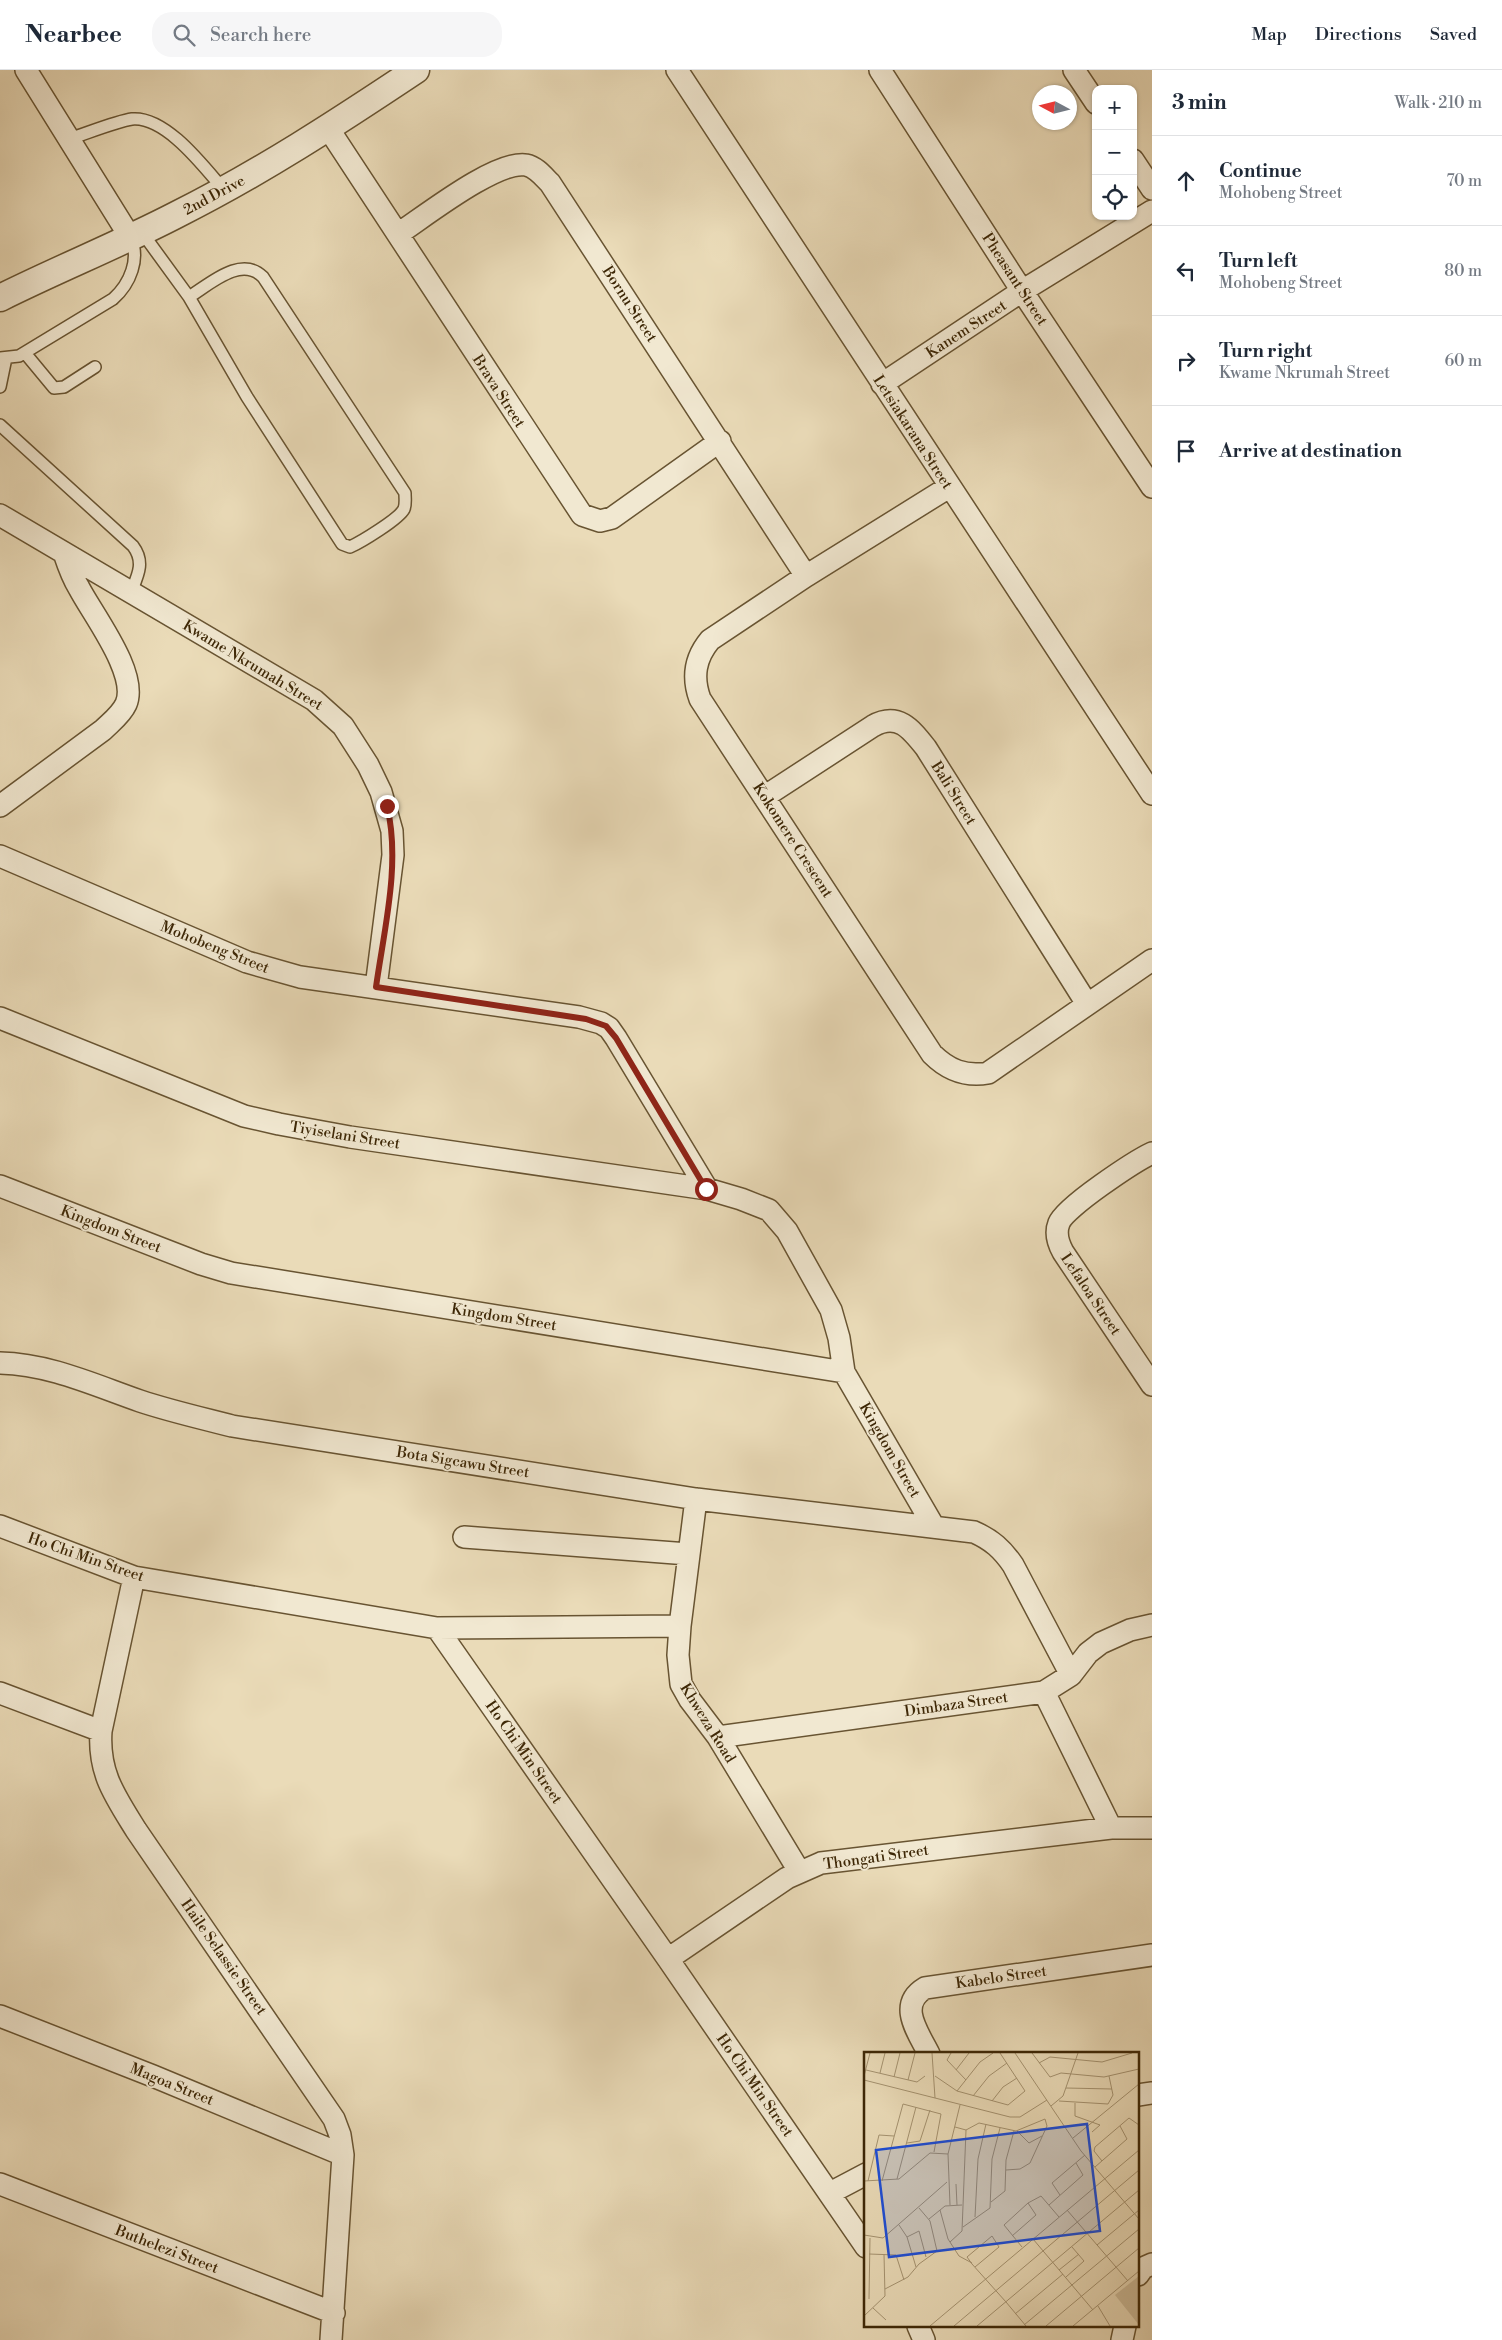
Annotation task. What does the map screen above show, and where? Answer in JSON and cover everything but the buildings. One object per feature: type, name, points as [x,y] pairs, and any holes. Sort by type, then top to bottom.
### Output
[{"type":"street","points":[[26,70],[69,139],[136,234]]},
{"type":"street","name":"2nd Drive","points":[[0,298],[224,190],[328,128],[416,70]]},
{"type":"street","name":"Letsiakarana Street","points":[[677,70],[949,487],[1152,792]]},
{"type":"street","name":"Pheasant Street","points":[[880,70],[1022,291],[1152,487]]},
{"type":"street","points":[[1074,70],[1092,97]]},
{"type":"street","name":"Brava Street","points":[[328,128],[582,515],[600,521],[612,518],[720,441]]},
{"type":"street","name":"Bornu Street","points":[[398,234],[491,172],[516,165],[527,165],[538,171],[550,183],[720,441],[806,576]]},
{"type":"street","points":[[1137,166],[1152,189]]},
{"type":"street","name":"Kanem Street","points":[[882,384],[1022,291],[1152,211]]},
{"type":"street","name":"Kokomere Crescent","points":[[949,487],[806,576],[710,640],[700,652],[697,663],[696,687],[700,699],[932,1054],[942,1064],[961,1073],[988,1073],[1152,960]]},
{"type":"street","name":"Kwame Nkrumah Street","points":[[0,515],[314,700],[334,716],[355,744],[382,792],[392,831],[393,855],[376,987]]},
{"type":"street","points":[[0,806],[103,730],[118,716],[126,703],[128,690],[122,666],[78,587],[64,552]]},
{"type":"street","name":"Bali Street","points":[[764,797],[883,720],[892,720],[900,723],[918,738],[926,748],[1087,1004]]},
{"type":"street","name":"Mohobeng Street","points":[[0,856],[247,962],[300,977],[586,1019],[606,1026],[616,1038],[706,1189]]},
{"type":"street","name":"Tiyiselani Street","points":[[0,1018],[244,1116],[350,1137],[706,1189],[758,1205],[769,1210],[778,1218],[787,1231],[830,1310],[839,1338],[844,1372]]},
{"type":"street","name":"Lefaloa Street","points":[[1152,1153],[1070,1208],[1058,1223],[1057,1233],[1058,1242],[1063,1252],[1152,1385]]},
{"type":"street","name":"Kingdom Street","points":[[0,1186],[184,1258],[231,1273],[844,1372],[934,1527]]},
{"type":"street","name":"Bota Sigcawu Street","points":[[0,1363],[22,1364],[59,1372],[174,1412],[232,1426],[696,1499],[974,1532],[990,1540],[1003,1550],[1071,1674]]},
{"type":"street","name":"Khweza Road","points":[[696,1499],[680,1626],[678,1655],[681,1684],[690,1700],[718,1737],[799,1871]]},
{"type":"street","name":"Ho Chi Min Street","points":[[0,1526],[134,1577],[437,1628],[864,2244]]},
{"type":"street","points":[[464,1537],[688,1554]]},
{"type":"street","name":"Haile Selassie Street","points":[[134,1577],[101,1730],[99,1751],[113,1794],[334,2119],[340,2135],[343,2156],[331,2340]]},
{"type":"street","points":[[437,1628],[680,1626]]},
{"type":"street","points":[[1111,1828],[1044,1692],[1071,1674],[1088,1654],[1108,1639],[1130,1630],[1152,1626]]},
{"type":"street","name":"Dimbaza Street","points":[[718,1737],[1044,1692]]},
{"type":"street","points":[[0,1693],[101,1730]]},
{"type":"street","name":"Thongati Street","points":[[668,1959],[799,1871],[821,1863],[1111,1828],[1152,1828]]},
{"type":"street","name":"Kabelo Street","points":[[928,2052],[911,2015],[912,2000],[917,1993],[926,1988],[1152,1956]]},
{"type":"street","name":"Magoa Street","points":[[0,2016],[154,2076],[343,2156]]},
{"type":"street","points":[[830,2193],[864,2175]]},
{"type":"street","name":"Buthelezi Street","points":[[0,2184],[334,2314]]},
{"type":"street","points":[[1140,2272],[1143,2268],[1152,2264]]},
{"type":"street","points":[[919,2328],[924,2340]]},
{"type":"lane","points":[[69,139],[132,119],[150,122],[184,144],[224,190]]},
{"type":"lane","points":[[136,234],[189,297],[247,397],[342,544],[350,547],[363,541],[403,512],[406,504],[405,493],[263,277],[257,271],[246,268],[235,269],[189,297]]},
{"type":"lane","points":[[0,387],[3,358],[19,356],[25,353],[120,293],[134,263],[136,234]]},
{"type":"lane","points":[[25,353],[54,388],[64,387],[95,367]]},
{"type":"lane","points":[[0,425],[133,546],[139,555],[140,564],[131,592]]},
{"type":"route","points":[[387,806],[392,831],[393,855],[376,987],[601,1022],[609,1028],[616,1038],[692,1161],[706,1189]]}]
